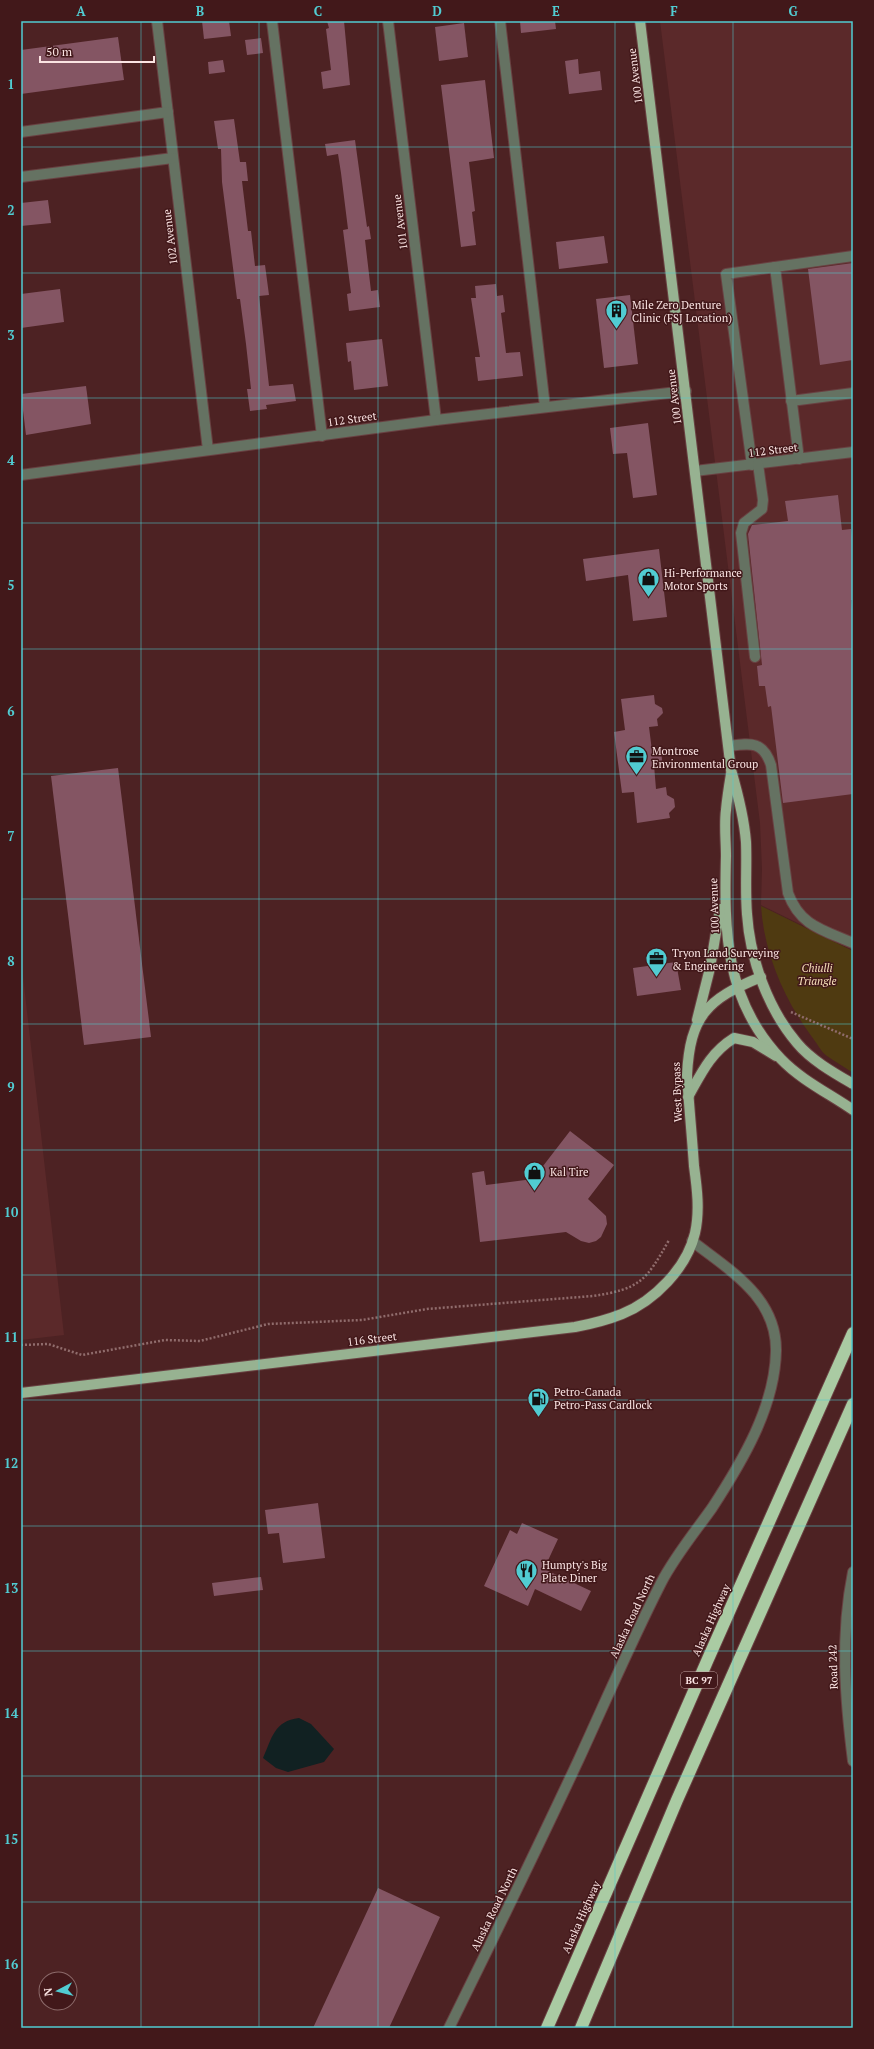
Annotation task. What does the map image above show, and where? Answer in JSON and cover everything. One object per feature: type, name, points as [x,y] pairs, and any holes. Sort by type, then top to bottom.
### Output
[{"type":"highway","name":"Alaska Highway","points":[[547,2028],[708,1659],[853,1333]]},
{"type":"highway","name":"BC 97","points":[[581,2028],[677,1800],[853,1404]]},
{"type":"main road","name":"100 Avenue","points":[[640,21],[731,770],[742,808],[746,842],[747,914],[753,952],[761,977],[777,1012],[797,1043],[830,1070],[853,1084]]},
{"type":"main road","name":"100 Avenue","points":[[731,770],[725,812],[725,922],[728,950],[738,986],[753,1020],[782,1060],[802,1076],[853,1110]]},
{"type":"main road","points":[[695,1026],[714,945],[724,879]]},
{"type":"main road","name":"West Bypass","points":[[692,1241],[695,1233],[698,1196],[688,1097],[688,1056],[695,1026],[715,1000],[738,986],[761,977]]},
{"type":"main road","points":[[688,1097],[708,1061],[716,1051],[734,1038],[753,1042],[782,1060]]},
{"type":"main road","name":"116 Street","points":[[21,1393],[575,1327],[599,1322],[623,1314],[640,1304],[657,1291],[672,1276],[692,1241]]},
{"type":"street","name":"102 Avenue","points":[[156,21],[208,450]]},
{"type":"street","points":[[272,21],[322,436]]},
{"type":"street","name":"101 Avenue","points":[[388,21],[436,420]]},
{"type":"street","points":[[500,21],[545,407]]},
{"type":"street","points":[[21,132],[168,112]]},
{"type":"street","points":[[21,177],[173,158]]},
{"type":"street","points":[[755,657],[741,533],[744,523],[762,509],[763,500],[755,464],[726,274],[853,256]]},
{"type":"street","points":[[775,267],[798,459]]},
{"type":"street","name":"112 Street","points":[[21,475],[436,420],[686,391]]},
{"type":"street","points":[[791,401],[853,393]]},
{"type":"street","name":"112 Street","points":[[695,472],[853,452]]},
{"type":"street","points":[[729,746],[747,744],[759,746],[767,754],[770,764],[788,893],[793,907],[809,923],[853,943]]},
{"type":"street","name":"Alaska Road North","points":[[449,2028],[532,1860],[662,1581],[731,1475],[747,1447],[771,1393],[776,1349],[774,1329],[767,1309],[749,1285],[692,1241]]},
{"type":"street","name":"Road 242","points":[[853,1572],[847,1600],[844,1646],[847,1709],[853,1762]]},
{"type":"path","points":[[791,1012],[830,1027],[853,1039]]},
{"type":"path","points":[[21,1345],[34,1343],[48,1344],[82,1355],[165,1340],[200,1341],[268,1324],[362,1320],[427,1309],[578,1297],[620,1292],[636,1285],[647,1276],[669,1240]]},
{"type":"shaded area","points":[[660,21],[853,21],[853,950],[761,905],[762,869],[760,823]]},
{"type":"shaded area","points":[[21,959],[64,1335],[21,1340]]},
{"type":"shaded area","points":[[299,1718],[311,1724],[334,1749],[324,1762],[288,1772],[276,1768],[263,1758],[272,1737],[279,1727],[284,1723]]},
{"type":"green space","name":"Chiulli Triangle","points":[[761,906],[853,951],[853,1073],[823,1052],[802,1022],[784,991],[766,941]]},
{"type":"building","points":[[202,21],[229,21],[231,36],[204,39]]},
{"type":"building","points":[[327,21],[344,21],[350,85],[323,89],[321,72],[331,70],[326,29],[329,28]]},
{"type":"building","points":[[520,21],[555,21],[556,29],[521,33]]},
{"type":"building","points":[[464,23],[468,57],[439,61],[435,27]]},
{"type":"building","points":[[118,37],[124,80],[21,94],[21,50]]},
{"type":"building","points":[[261,38],[263,53],[247,55],[245,40]]},
{"type":"building","points":[[578,59],[579,74],[600,71],[602,90],[569,94],[565,61]]},
{"type":"building","points":[[223,60],[225,72],[209,74],[208,62]]},
{"type":"building","points":[[485,80],[494,158],[469,162],[475,211],[472,212],[476,245],[461,247],[441,85]]},
{"type":"building","points":[[234,119],[240,162],[246,162],[248,181],[242,181],[248,231],[251,231],[255,266],[265,265],[269,295],[259,296],[269,386],[293,384],[296,401],[266,405],[267,409],[250,411],[247,389],[251,389],[246,344],[240,299],[237,299],[222,182],[221,149],[218,149],[214,121]]},
{"type":"building","points":[[355,140],[367,227],[369,226],[371,239],[365,240],[371,291],[378,290],[380,307],[349,311],[347,294],[351,293],[343,230],[348,229],[341,173],[338,154],[327,156],[325,144]]},
{"type":"building","points":[[48,200],[51,223],[21,226],[21,203]]},
{"type":"building","points":[[604,236],[608,263],[559,269],[556,242]]},
{"type":"building","points":[[853,263],[853,360],[820,365],[808,269]]},
{"type":"building","points":[[496,284],[497,296],[503,295],[505,312],[501,313],[506,353],[520,352],[523,376],[478,381],[475,357],[480,357],[471,298],[476,298],[475,286]]},
{"type":"building","points":[[60,289],[64,322],[21,328],[21,294]]},
{"type":"building","name":"Mile Zero Denture Clinic (FSJ Location)","points":[[630,295],[638,364],[604,368],[596,299]]},
{"type":"building","points":[[382,339],[388,386],[354,390],[351,361],[348,362],[346,343]]},
{"type":"building","points":[[86,386],[91,424],[26,435],[21,394]]},
{"type":"building","points":[[648,423],[657,495],[633,498],[627,453],[613,454],[610,428]]},
{"type":"building","points":[[838,495],[842,530],[851,529],[853,545],[853,600],[851,600],[853,620],[853,794],[783,803],[771,706],[768,707],[765,686],[759,686],[757,666],[762,665],[748,534],[752,525],[788,521],[785,501]]},
{"type":"building","name":"Hi-Performance Motor Sports","points":[[659,549],[667,617],[633,621],[628,575],[586,581],[583,559]]},
{"type":"building","points":[[654,695],[655,704],[662,708],[663,713],[657,719],[658,726],[649,727],[652,751],[661,750],[662,760],[660,765],[654,765],[656,789],[666,787],[667,795],[674,799],[675,807],[669,813],[670,818],[637,823],[634,792],[622,793],[614,732],[625,730],[621,699]]},
{"type":"building","points":[[118,768],[151,1037],[84,1045],[51,776]]},
{"type":"building","name":"Tryon Land Surveying & Engineering","points":[[676,962],[681,990],[637,996],[633,968]]},
{"type":"building","name":"Kal Tire","points":[[570,1131],[614,1165],[588,1199],[606,1216],[607,1224],[601,1237],[596,1241],[589,1243],[581,1241],[566,1232],[480,1242],[472,1173],[484,1171],[486,1185],[533,1179]]},
{"type":"building","points":[[318,1503],[325,1558],[283,1563],[279,1533],[268,1534],[265,1510]]},
{"type":"building","points":[[522,1523],[558,1539],[544,1569],[591,1591],[581,1611],[535,1589],[528,1606],[484,1586],[510,1530],[517,1534]]},
{"type":"building","points":[[261,1577],[263,1590],[214,1596],[212,1583]]},
{"type":"building","points":[[378,1888],[440,1917],[389,2028],[313,2028]]},
{"type":"place","name":"Mile Zero Denture Clinic (FSJ Location)","points":[[617,330]]},
{"type":"place","name":"Hi-Performance Motor Sports","points":[[648,598]]},
{"type":"place","name":"Montrose Environmental Group","points":[[637,776]]},
{"type":"place","name":"Tryon Land Surveying & Engineering","points":[[657,978]]},
{"type":"place","name":"Kal Tire","points":[[534,1192]]},
{"type":"place","name":"Petro-Canada Petro-Pass Cardlock","points":[[538,1418]]},
{"type":"place","name":"Humpty's Big Plate Diner","points":[[527,1590]]}]
